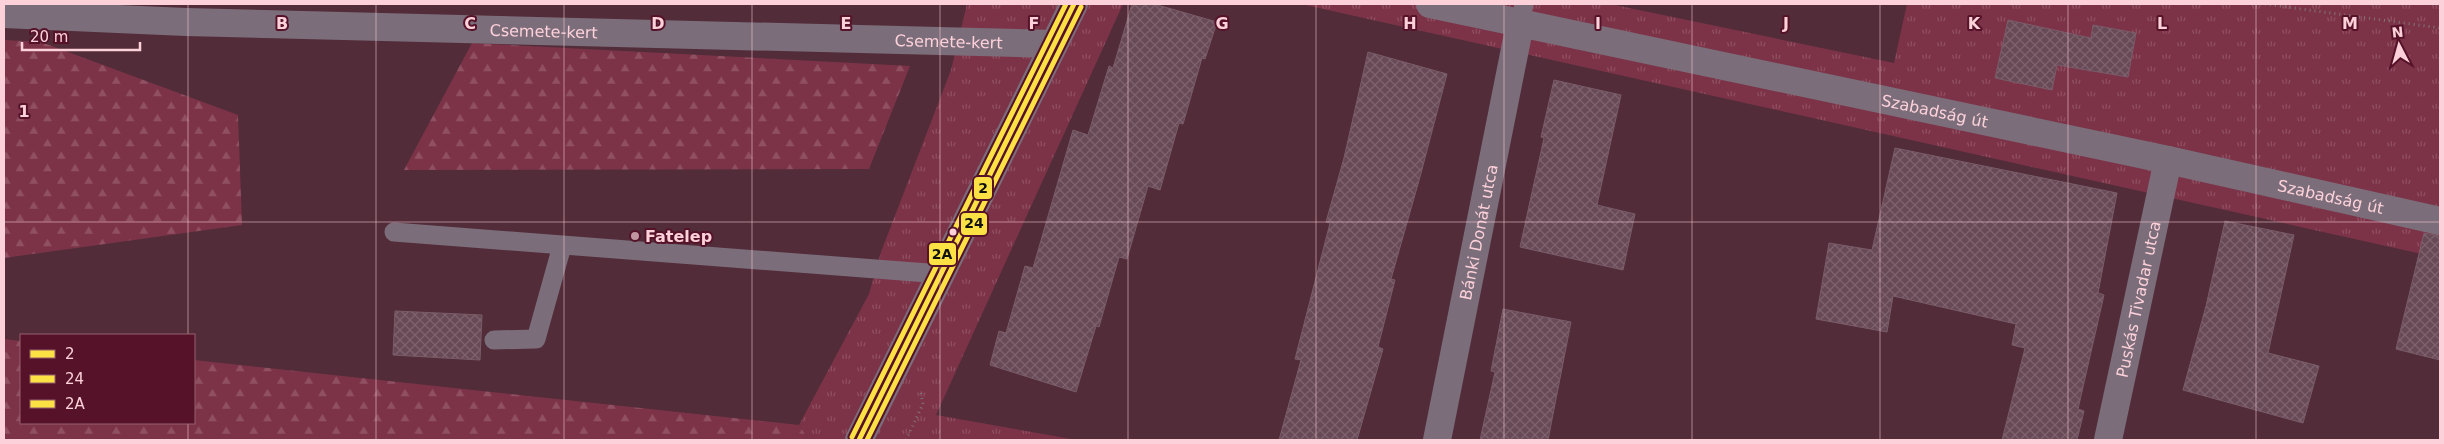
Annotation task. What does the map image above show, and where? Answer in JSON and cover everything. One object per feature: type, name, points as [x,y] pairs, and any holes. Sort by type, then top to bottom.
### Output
[{"type":"street","points":[[859,440],[1074,4]]},
{"type":"street","name":"Szabadság út","points":[[1430,4],[1522,14],[2440,221]]},
{"type":"street","name":"Csemete-kert","points":[[4,14],[186,22],[1054,44]]},
{"type":"street","name":"Bánki Donát utca","points":[[1437,440],[1522,14]]},
{"type":"street","name":"Puskás Tivadar utca","points":[[2108,440],[2168,160]]},
{"type":"lane","points":[[394,232],[941,274]]},
{"type":"lane","points":[[494,340],[536,339],[562,246]]},
{"type":"path","points":[[2265,4],[2439,26]]},
{"type":"green space","points":[[967,4],[1123,4],[936,415],[1077,440],[809,440],[799,425],[869,294],[881,252],[951,70]]},
{"type":"green space","points":[[1301,4],[1610,4],[1894,63],[1907,4],[2440,4],[2440,258]]},
{"type":"green space","points":[[4,40],[41,42],[238,115],[242,225],[4,258]]},
{"type":"green space","points":[[472,43],[910,66],[869,169],[404,170]]},
{"type":"green space","points":[[4,339],[20,341],[20,424],[195,424],[195,360],[799,425],[809,440],[4,440]]},
{"type":"building","points":[[1132,4],[1154,4],[1217,22],[1205,59],[1202,58],[1183,124],[1179,123],[1160,190],[1148,186],[1127,259],[1119,257],[1099,327],[1096,326],[1076,392],[990,365],[999,331],[1006,333],[1025,266],[1033,268],[1073,130],[1088,135],[1109,66],[1113,68]]},
{"type":"building","points":[[2008,20],[2091,38],[2093,25],[2136,33],[2128,77],[2057,65],[2052,90],[1995,78]]},
{"type":"building","points":[[1368,52],[1447,74],[1391,279],[1395,280],[1378,347],[1383,349],[1357,440],[1279,440],[1301,360],[1295,359],[1330,223],[1326,222],[1344,158]]},
{"type":"building","points":[[1554,80],[1621,95],[1597,205],[1635,214],[1623,270],[1520,247],[1544,138],[1541,137]]},
{"type":"building","points":[[1895,148],[2117,193],[2098,293],[2104,295],[2078,409],[2084,411],[2077,440],[2002,440],[2025,348],[2012,345],[2016,324],[1893,296],[1887,332],[1816,319],[1829,243],[1872,250]]},
{"type":"building","points":[[2225,221],[2294,235],[2268,353],[2319,366],[2303,423],[2183,390],[2206,306]]},
{"type":"building","points":[[2424,233],[2440,236],[2440,360],[2396,349]]},
{"type":"building","points":[[1503,309],[1571,322],[1548,440],[1480,440],[1495,372],[1491,371]]},
{"type":"building","points":[[395,311],[482,315],[480,360],[393,355]]},
{"type":"transit line","name":"2A","points":[[852,437],[1066,4]]},
{"type":"transit line","name":"2","points":[[859,440],[1074,4]]},
{"type":"transit line","name":"24","points":[[867,440],[1081,7]]},
{"type":"place","name":"Fatelep","points":[[635,236]]}]
